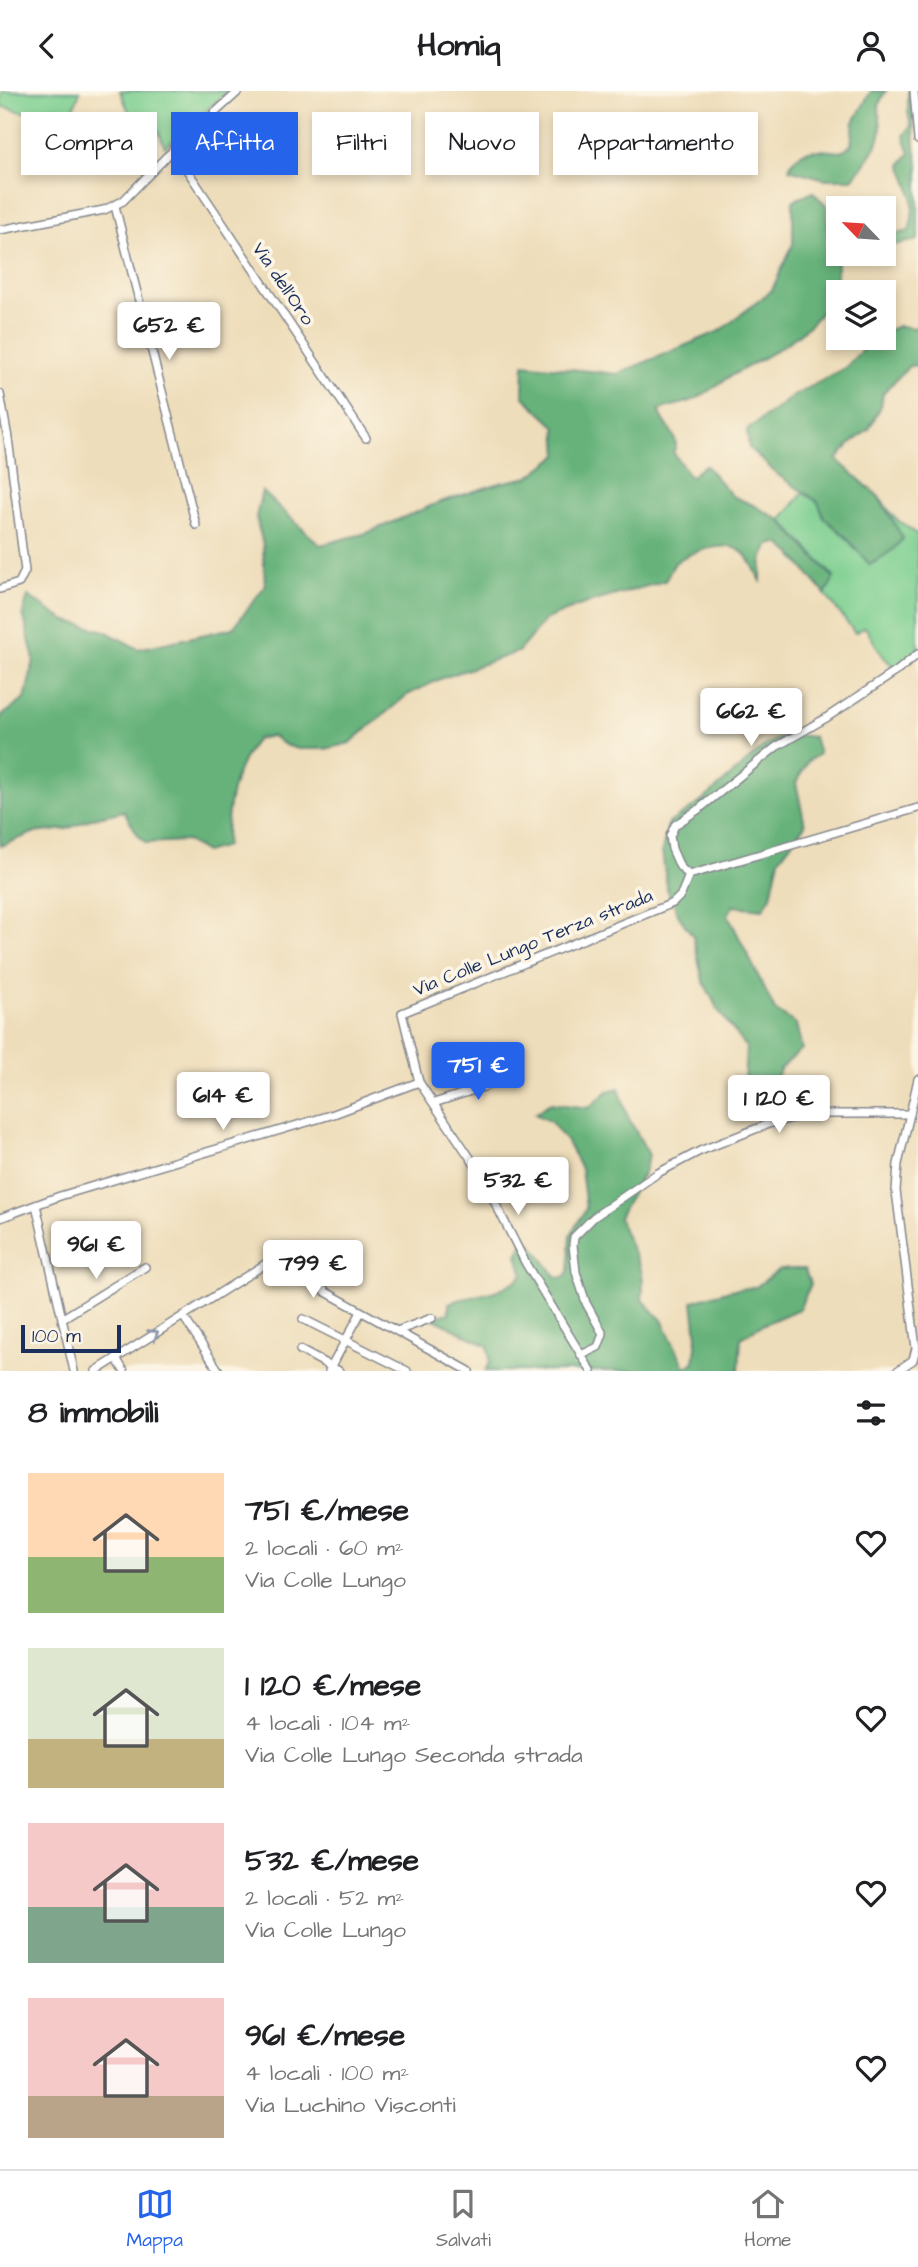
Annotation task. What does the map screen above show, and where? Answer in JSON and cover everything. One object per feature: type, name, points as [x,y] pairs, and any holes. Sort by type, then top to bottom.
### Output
[{"type":"street","points":[[215,112],[239,91]]},
{"type":"street","points":[[914,91],[918,140]]},
{"type":"street","points":[[0,230],[115,206],[129,196],[171,151]]},
{"type":"street","name":"Via dell'Oro","points":[[190,175],[366,438]]},
{"type":"street","points":[[115,206],[196,525]]},
{"type":"street","points":[[0,394],[24,571],[19,583],[0,589]]},
{"type":"street","points":[[918,654],[826,718],[776,747],[675,825],[670,836],[680,867],[689,875],[918,808]]},
{"type":"street","name":"Via Colle Lungo Terza strada","points":[[419,1082],[402,1013],[673,904],[681,895],[689,875]]},
{"type":"street","points":[[434,1103],[514,1077]]},
{"type":"street","points":[[897,1371],[913,1360],[916,1348],[896,1191],[898,1164],[918,1079]]},
{"type":"street","points":[[0,1218],[186,1157],[331,1115],[419,1082],[479,1171],[526,1264],[591,1371]]},
{"type":"street","points":[[581,1355],[598,1346],[603,1337],[601,1328],[586,1303],[574,1257],[574,1237],[594,1217],[675,1163],[782,1119],[809,1114],[910,1114]]},
{"type":"street","points":[[37,1205],[74,1371]]},
{"type":"street","points":[[96,1371],[288,1251],[320,1287],[469,1371]]},
{"type":"street","points":[[63,1318],[145,1267]]},
{"type":"street","points":[[330,1369],[361,1311]]},
{"type":"street","points":[[183,1316],[219,1371]]},
{"type":"street","points":[[397,1331],[432,1318]]},
{"type":"street","points":[[303,1319],[407,1371]]},
{"type":"street","points":[[300,1350],[330,1369],[340,1371]]},
{"type":"street","points":[[116,1358],[124,1371]]},
{"type":"green space","points":[[2,91],[80,91],[72,112],[23,112],[0,106]]},
{"type":"green space","points":[[120,91],[228,91],[204,112],[171,112],[171,142],[165,147],[157,129],[157,112],[129,112]]},
{"type":"green space","points":[[871,91],[886,91],[879,109],[880,135],[865,164],[852,179],[825,179],[789,169],[793,161],[804,153],[818,150],[841,152],[851,145],[854,122]]},
{"type":"green space","points":[[908,91],[912,91],[918,163],[918,240],[896,245],[896,234],[909,231],[913,212],[912,197],[901,164],[910,153],[904,136],[911,126]]},
{"type":"green space","points":[[813,192],[826,205],[826,266],[836,266],[836,279],[826,280],[826,304],[820,314],[788,342],[700,396],[686,403],[659,410],[676,442],[673,452],[690,477],[705,465],[732,496],[780,520],[834,578],[825,594],[791,553],[779,543],[769,545],[764,553],[761,581],[749,560],[739,550],[716,547],[698,551],[676,562],[665,581],[581,605],[546,619],[518,652],[440,679],[407,695],[350,743],[325,749],[298,749],[285,745],[272,736],[257,739],[236,776],[227,818],[226,846],[205,852],[187,841],[146,843],[124,811],[93,818],[67,829],[33,833],[0,846],[0,717],[25,699],[34,660],[23,613],[28,596],[64,620],[105,631],[138,649],[233,628],[265,586],[263,545],[256,517],[262,491],[320,545],[367,533],[440,502],[529,477],[558,455],[556,427],[523,396],[524,364],[617,374],[720,331],[772,290],[793,244],[793,201]]},
{"type":"green space","points":[[896,327],[918,328],[918,365],[909,366],[883,393],[881,406],[869,429],[849,445],[837,460],[878,496],[903,538],[894,549],[870,565],[846,537],[824,518],[818,502],[778,475],[749,448],[747,430],[792,397],[846,367],[862,350],[896,350]]},
{"type":"green space","points":[[803,493],[818,502],[825,518],[857,551],[876,562],[903,539],[878,496],[895,518],[918,535],[918,654],[897,671],[883,656],[865,627],[855,633],[825,594],[834,577],[781,520]]},
{"type":"green space","points":[[787,734],[814,737],[819,754],[808,761],[796,783],[805,825],[779,859],[771,896],[763,909],[733,906],[728,915],[775,1010],[796,1024],[802,1049],[780,1069],[767,1106],[750,1110],[743,1100],[746,1047],[718,1010],[703,981],[693,936],[680,918],[667,889],[662,851],[669,823],[701,802],[767,744]]},
{"type":"green space","points":[[619,1088],[627,1115],[649,1155],[644,1172],[619,1217],[641,1270],[642,1299],[662,1320],[685,1367],[694,1363],[697,1337],[693,1301],[730,1290],[756,1287],[780,1269],[804,1269],[811,1284],[799,1309],[762,1325],[741,1338],[739,1371],[485,1371],[490,1363],[488,1346],[432,1318],[449,1313],[449,1303],[497,1290],[523,1275],[517,1255],[523,1243],[531,1243],[557,1278],[565,1277],[569,1271],[571,1234],[586,1209],[581,1169],[567,1142],[551,1122],[535,1114],[550,1103],[589,1108],[608,1091]]}]
